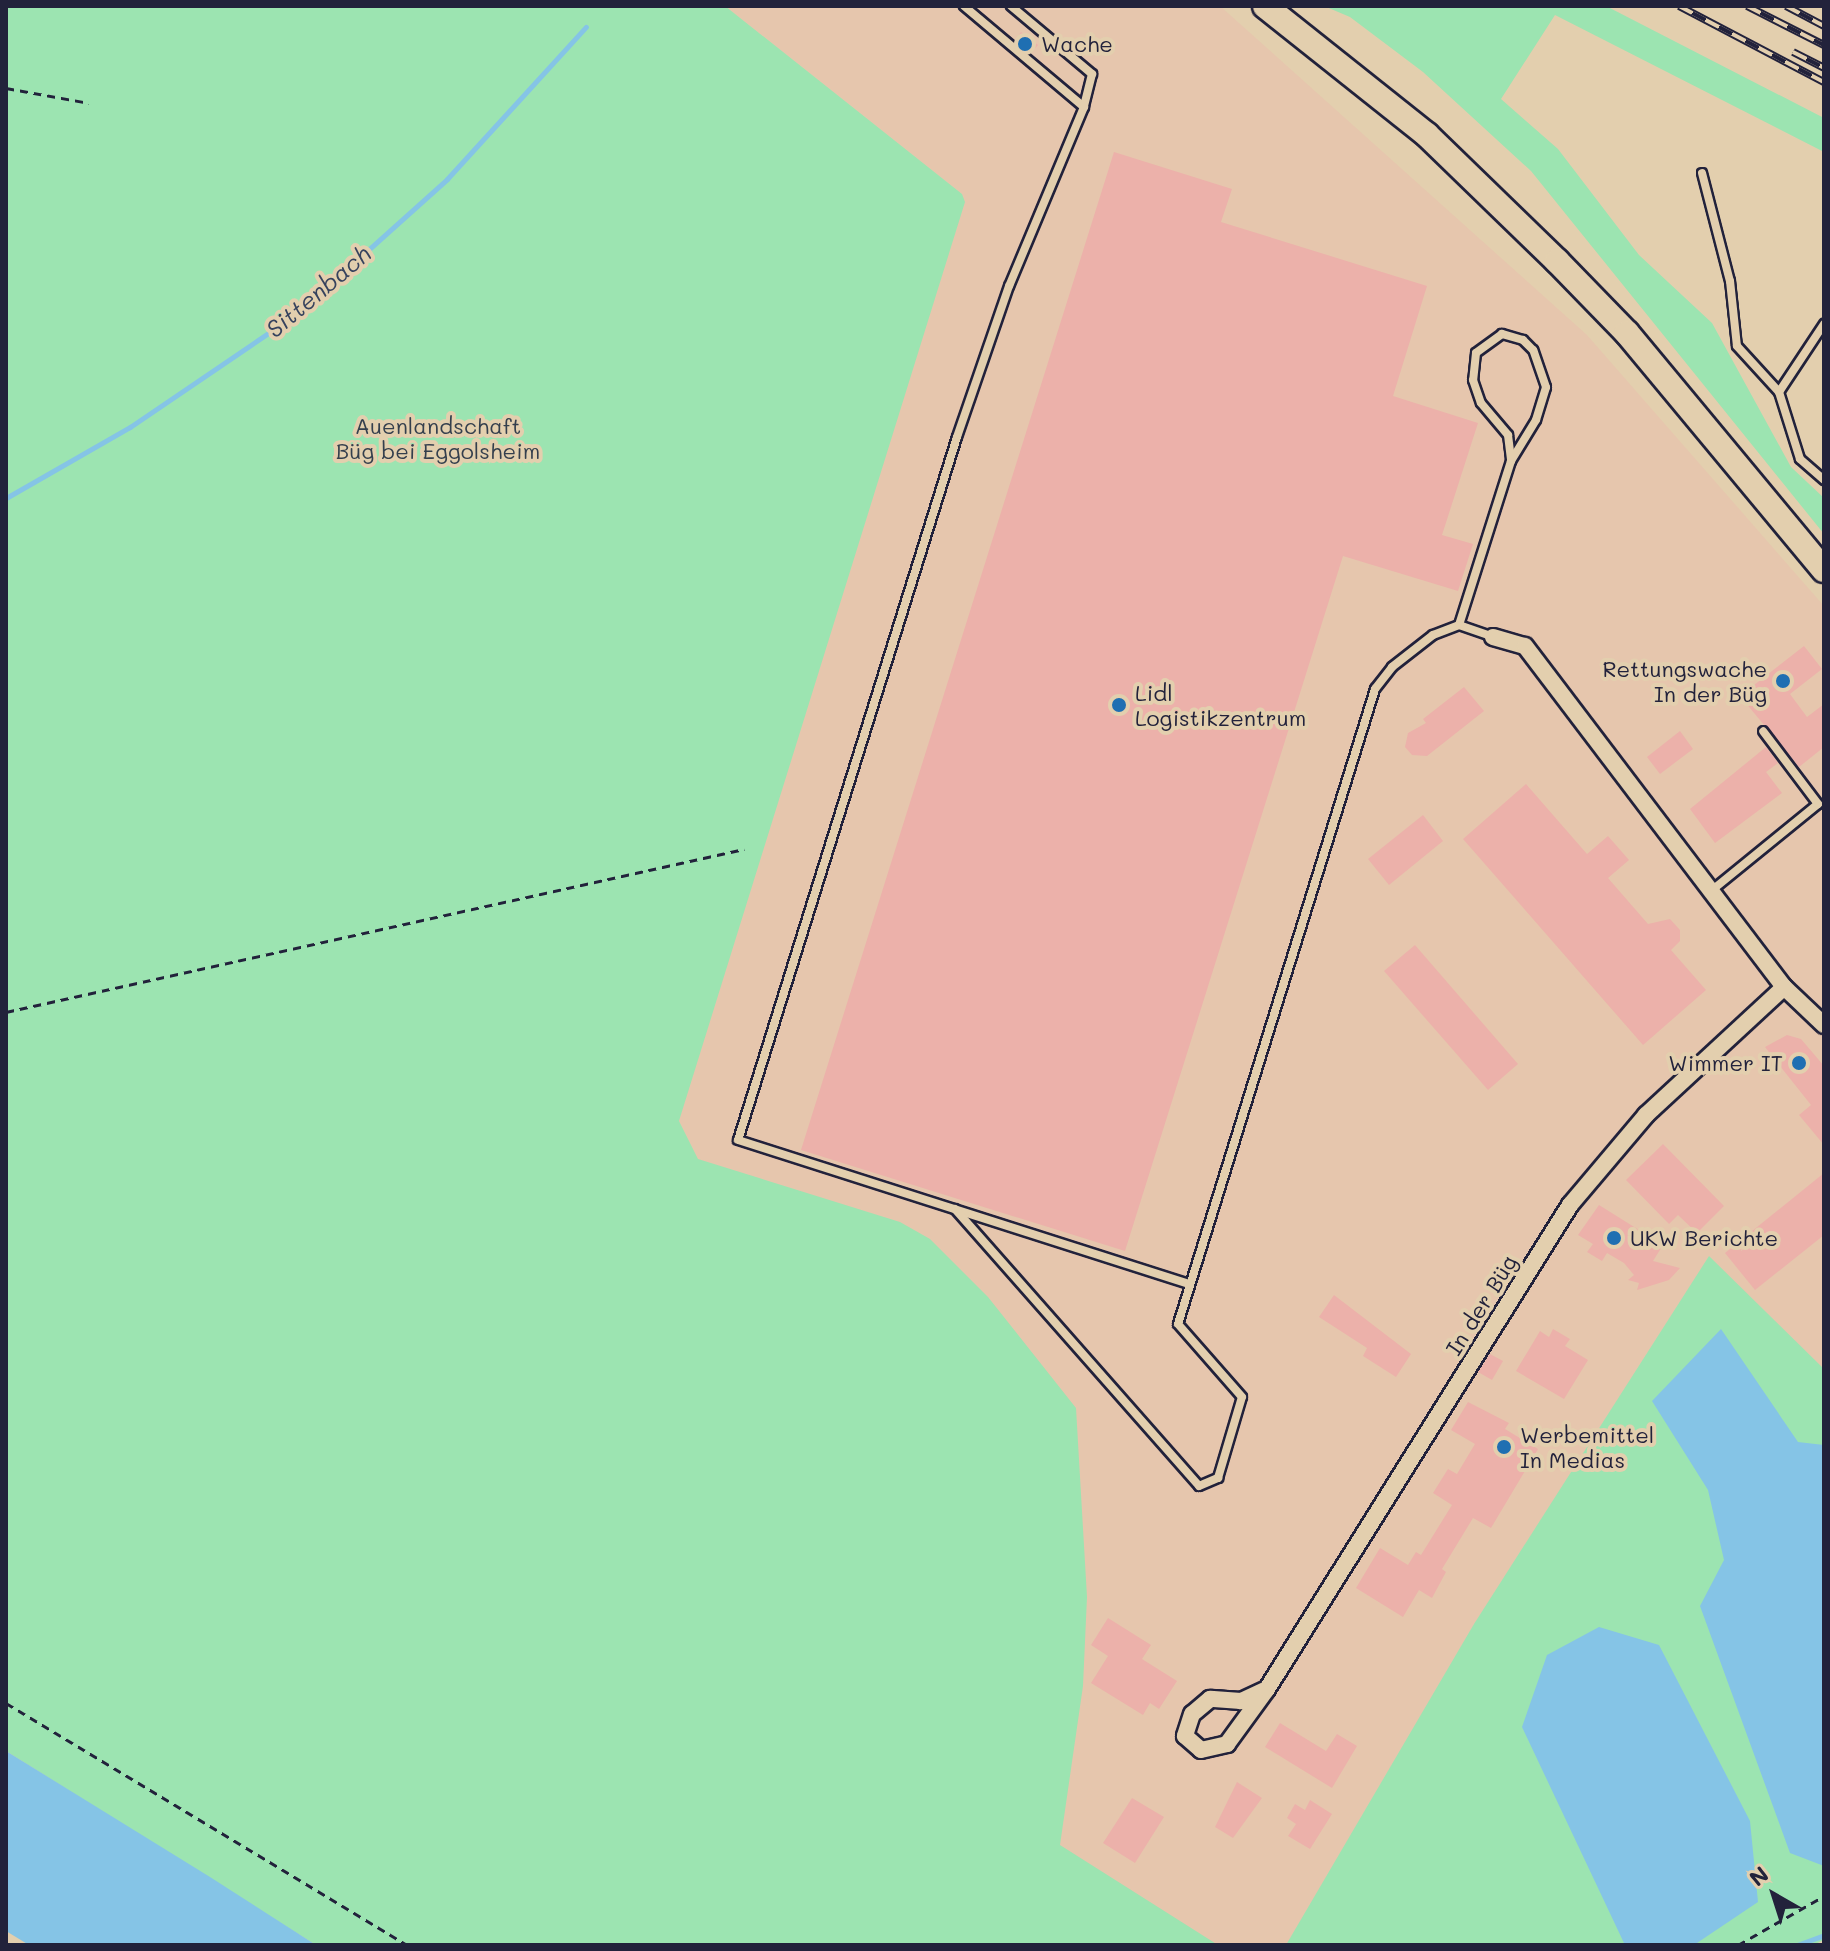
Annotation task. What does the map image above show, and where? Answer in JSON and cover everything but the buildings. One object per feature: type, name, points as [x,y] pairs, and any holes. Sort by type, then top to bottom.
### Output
[{"type":"main road","points":[[1265,6],[1427,135],[1557,261],[1627,333],[1824,570]]},
{"type":"street","points":[[1493,637],[1525,646],[1784,987],[1824,1025]]},
{"type":"street","name":"In der Büg","points":[[1267,1689],[1241,1701],[1210,1699],[1192,1714],[1185,1736],[1201,1750],[1227,1744],[1267,1689],[1570,1205],[1646,1115],[1784,987]]},
{"type":"lane","points":[[964,6],[1030,66],[1084,107]]},
{"type":"lane","points":[[1011,6],[1092,74],[1084,107],[1009,286],[957,437],[738,1140],[1190,1284]]},
{"type":"lane","points":[[1702,173],[1730,281],[1737,346],[1779,392],[1800,459],[1824,480]]},
{"type":"lane","points":[[1779,392],[1824,324]]},
{"type":"lane","points":[[955,1209],[1199,1486],[1218,1478],[1242,1397],[1178,1324],[1375,689],[1409,652],[1459,625],[1511,461],[1536,420],[1546,387],[1533,350],[1523,340],[1502,334],[1476,353],[1473,380],[1481,403],[1508,435],[1511,461]]},
{"type":"lane","points":[[1459,625],[1493,637]]},
{"type":"lane","points":[[1710,892],[1818,804],[1763,731]]},
{"type":"path","points":[[6,88],[89,103]]},
{"type":"path","points":[[6,1012],[744,849]]},
{"type":"path","points":[[6,1703],[407,1945]]},
{"type":"path","points":[[1738,1945],[1824,1896]]},
{"type":"shaded area","points":[[725,6],[1220,6],[1587,335],[1824,606],[1824,1384],[1298,1945],[1208,1945],[1050,1847],[671,1131],[962,194]]},
{"type":"green space","name":"Auenlandschaft Büg bei Eggolsheim","points":[[6,6],[725,6],[962,194],[965,202],[679,1121],[698,1159],[900,1222],[930,1239],[988,1297],[1076,1408],[1087,1597],[1083,1686],[1060,1845],[1218,1945],[316,1945],[6,1751]]},
{"type":"green space","points":[[1324,6],[1606,6],[1824,118],[1824,152],[1555,15],[1501,99],[1558,149],[1639,255],[1712,323],[1791,467],[1824,498],[1824,534],[1531,171],[1423,72],[1350,17]]},
{"type":"green space","points":[[1709,1256],[1824,1369],[1824,1940],[1813,1945],[1286,1945],[1474,1624]]},
{"type":"water","points":[[1721,1329],[1798,1442],[1824,1445],[1824,1866],[1790,1853],[1700,1606],[1724,1560],[1708,1490],[1652,1401]]},
{"type":"water","points":[[1599,1627],[1659,1645],[1750,1821],[1758,1902],[1694,1945],[1624,1943],[1522,1727],[1547,1655]]},
{"type":"water","points":[[6,1751],[316,1945],[29,1945],[6,1931]]},
{"type":"waterway","name":"Sittenbach","points":[[6,498],[130,427],[299,312],[447,179],[586,27]]},
{"type":"waterway","points":[[1797,1945],[1824,1935]]},
{"type":"railway","points":[[1679,6],[1824,82]]},
{"type":"railway","points":[[1747,6],[1824,45]]},
{"type":"railway","points":[[1786,6],[1824,26]]},
{"type":"railway","points":[[1793,52],[1824,68]]},
{"type":"place","name":"Wache","points":[[1025,44]]},
{"type":"place","name":"Rettungswache In der Büg","points":[[1783,681]]},
{"type":"place","name":"Lidl Logistikzentrum","points":[[1119,705]]},
{"type":"place","name":"Wimmer IT","points":[[1799,1063]]},
{"type":"place","name":"UKW Berichte","points":[[1614,1238]]},
{"type":"place","name":"Werbemittel In Medias","points":[[1504,1447]]}]
